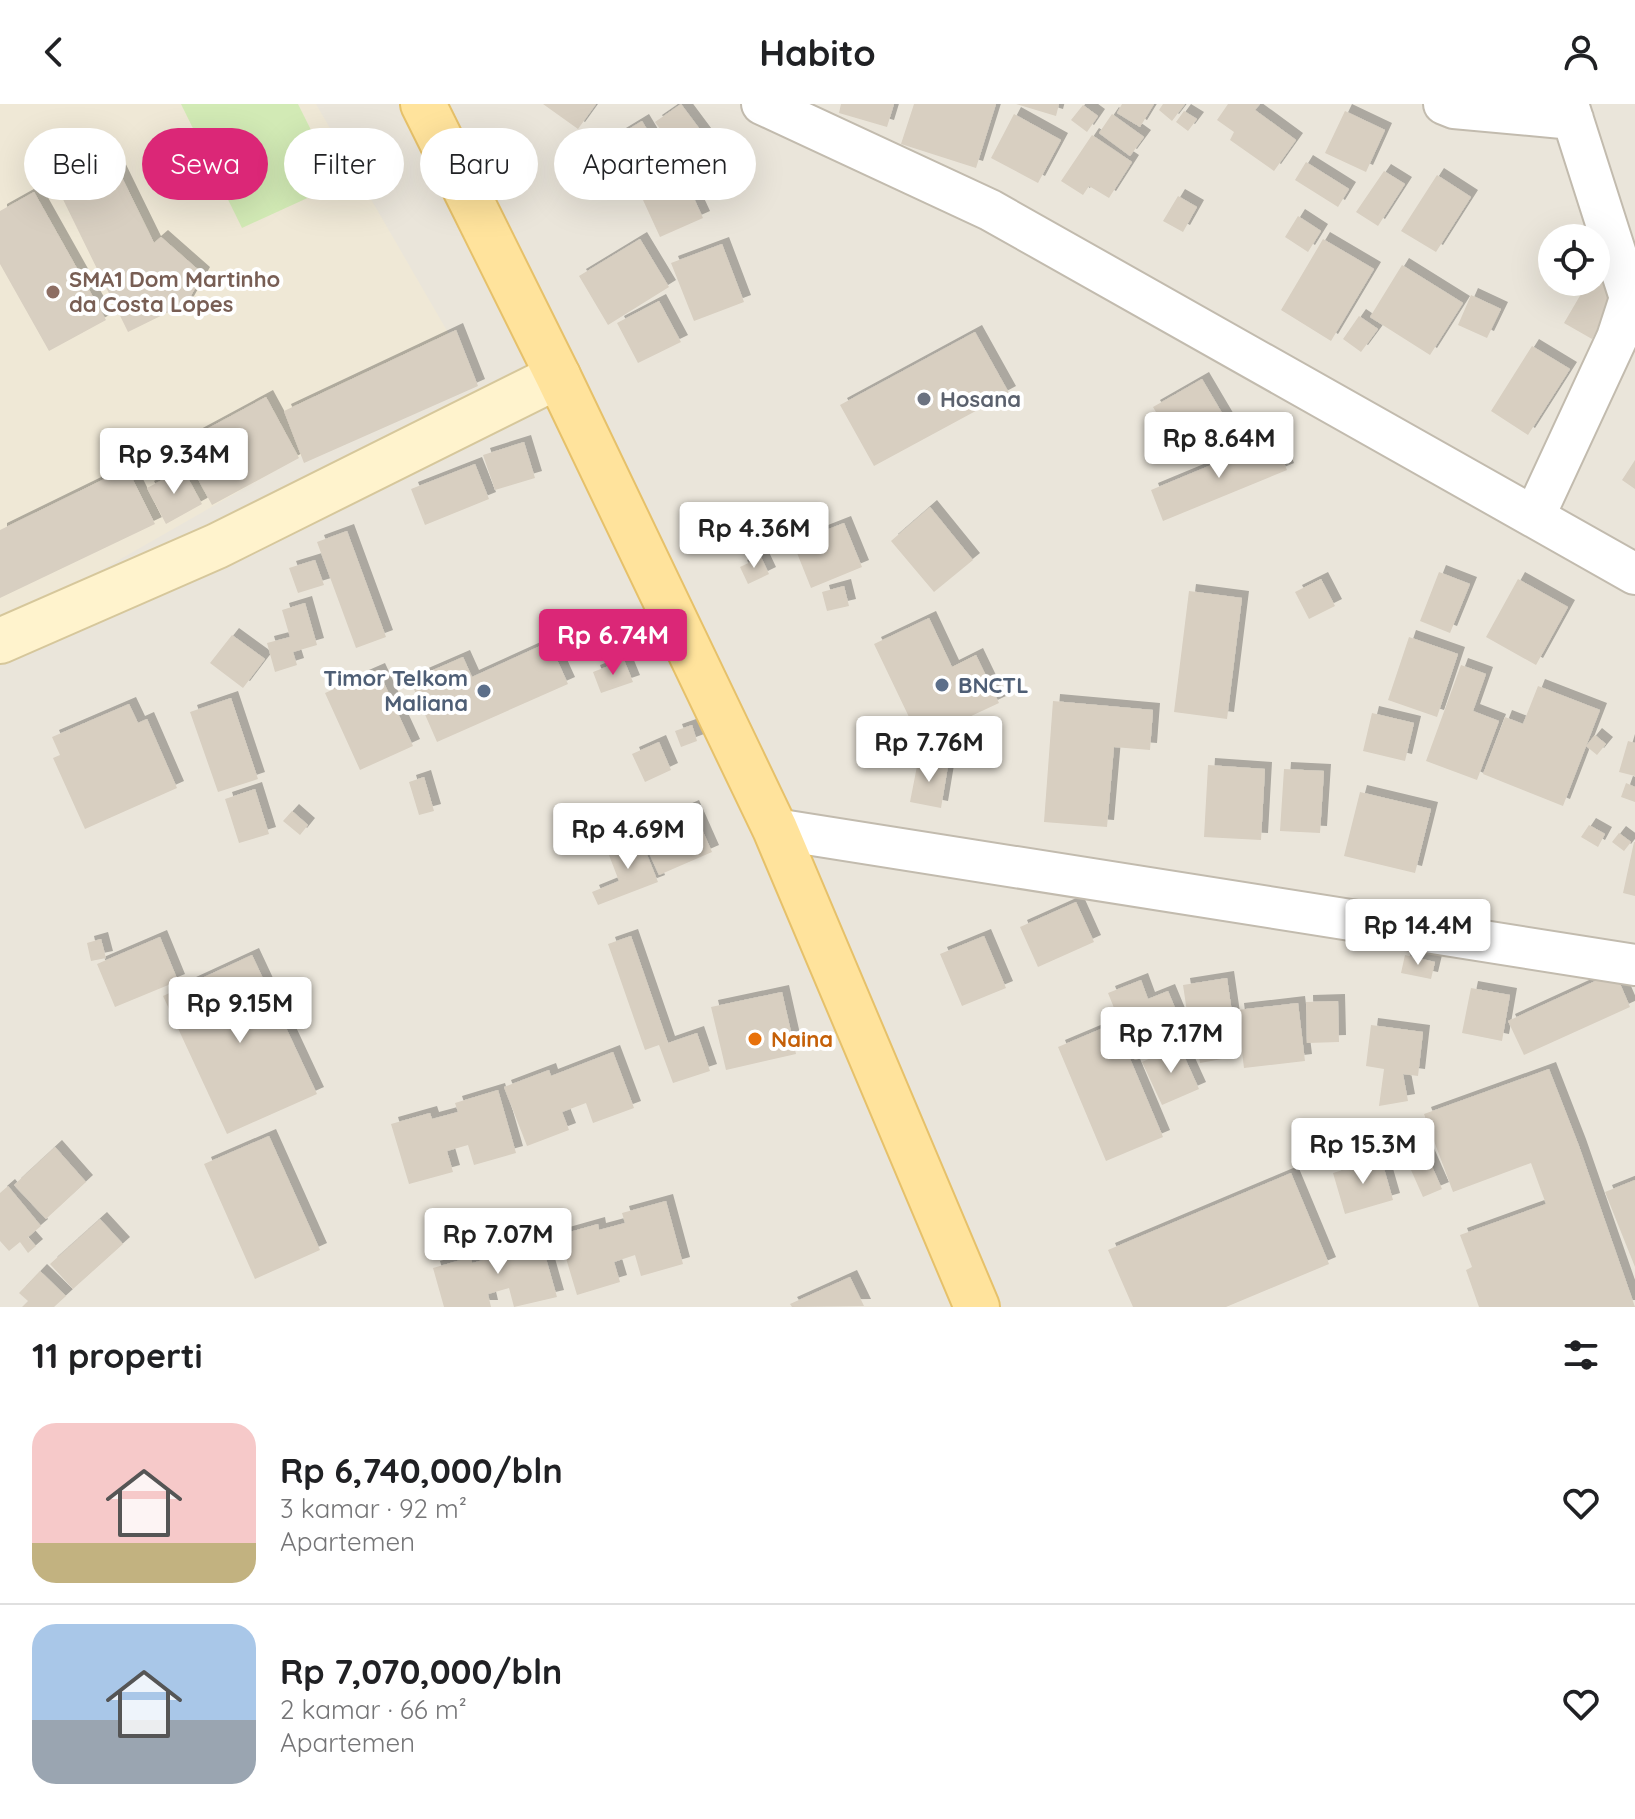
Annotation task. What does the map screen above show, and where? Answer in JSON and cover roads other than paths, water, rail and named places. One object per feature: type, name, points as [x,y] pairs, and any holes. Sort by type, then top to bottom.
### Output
[{"type":"main road","points":[[423,104],[558,376],[775,829],[977,1307]]},
{"type":"street","points":[[762,104],[990,210],[1635,574]]},
{"type":"street","points":[[1444,104],[1454,108],[1571,112],[1630,298],[1617,338],[1534,517]]},
{"type":"street","points":[[0,641],[217,546],[558,376]]},
{"type":"street","points":[[775,829],[1635,965]]},
{"type":"place","name":"SMA1 Dom Martinho da Costa Lopes","points":[[53,292]]},
{"type":"place","name":"Hosana","points":[[924,399]]},
{"type":"place","name":"BNCTL","points":[[942,685]]},
{"type":"place","name":"Timor Telkom Maliana","points":[[484,691]]},
{"type":"place","name":"Naina","points":[[755,1039]]}]
